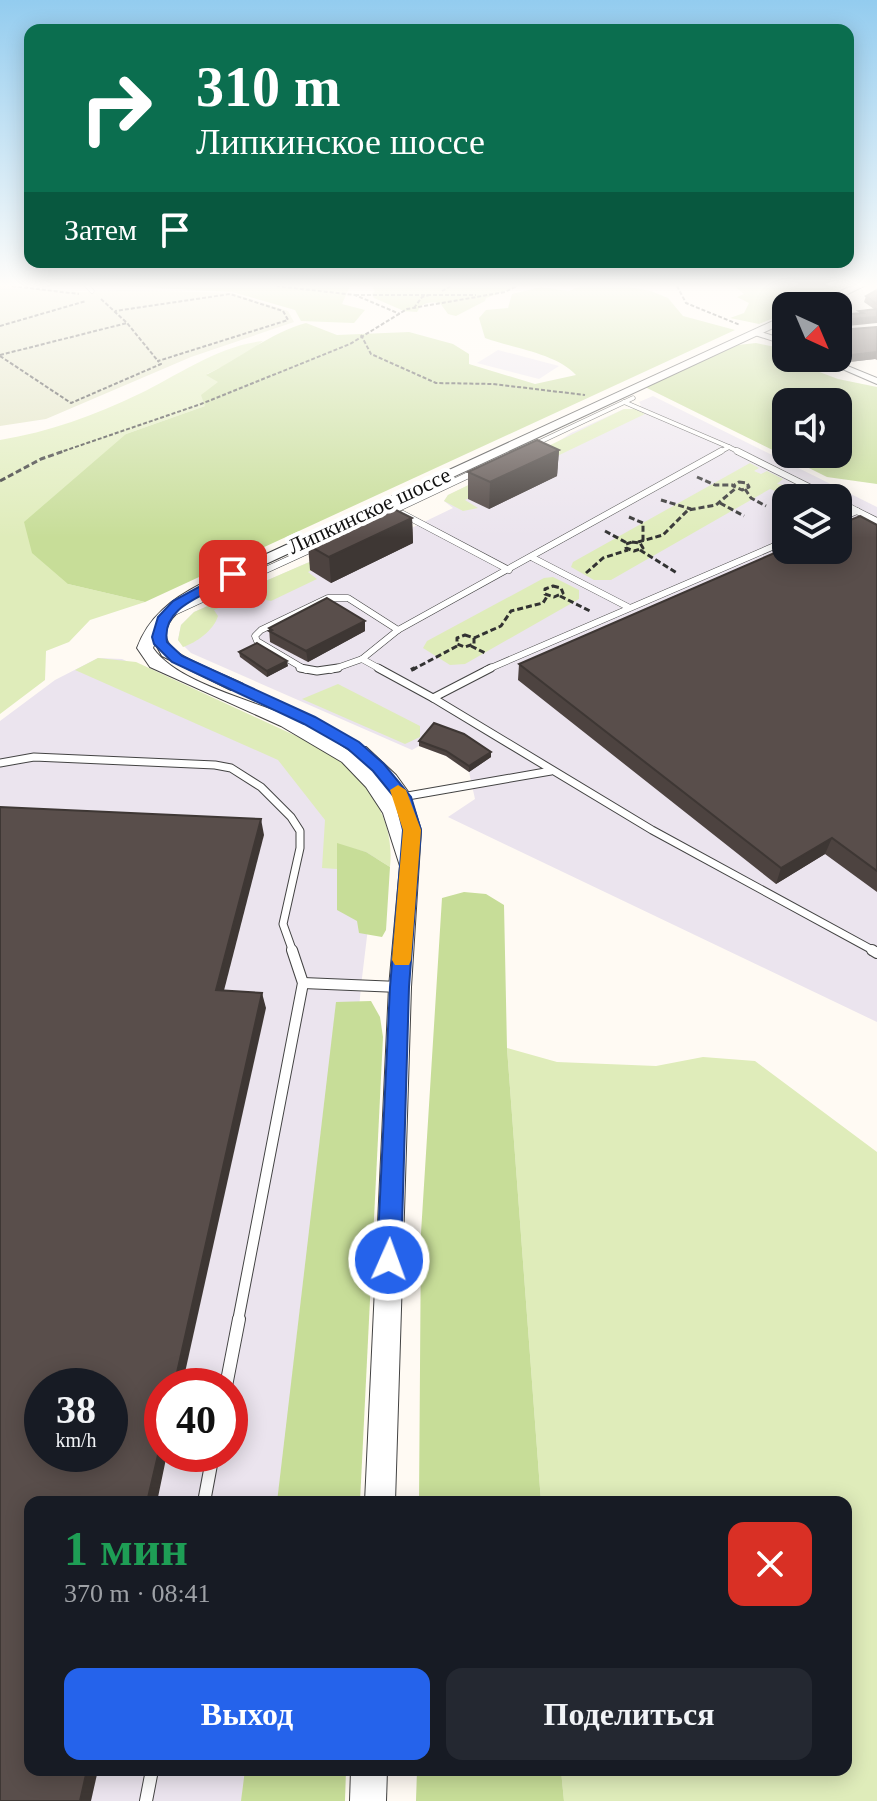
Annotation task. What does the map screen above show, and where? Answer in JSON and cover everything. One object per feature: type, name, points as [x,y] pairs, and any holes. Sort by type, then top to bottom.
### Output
[{"type":"street","name":"Липкинское шоссе","points":[[147,640],[177,604],[233,574],[668,370]]},
{"type":"street","points":[[852,371],[877,381]]},
{"type":"street","points":[[164,617],[159,637],[168,653],[339,736],[379,768],[394,799],[409,866],[400,987],[380,1496]]},
{"type":"street","points":[[186,663],[165,656],[147,640],[145,648],[148,657],[164,669],[310,734],[340,752],[394,799]]},
{"type":"street","points":[[368,1801],[369,1776]]},
{"type":"lane","points":[[527,448],[633,398]]},
{"type":"lane","points":[[624,402],[729,447],[803,484]]},
{"type":"lane","points":[[398,630],[348,598],[339,596],[328,598],[261,630],[255,636],[257,641],[303,670],[333,671],[362,659],[398,630],[729,447]]},
{"type":"lane","points":[[382,516],[486,467]]},
{"type":"lane","points":[[852,508],[877,521]]},
{"type":"lane","points":[[395,510],[509,570]]},
{"type":"lane","points":[[852,513],[857,511]]},
{"type":"lane","points":[[164,617],[328,541]]},
{"type":"lane","points":[[433,698],[476,674],[772,547]]},
{"type":"lane","points":[[533,558],[628,607]]},
{"type":"lane","points":[[362,659],[793,910],[877,953]]},
{"type":"lane","points":[[0,763],[34,757],[231,768],[261,787],[291,817],[300,831],[300,848],[283,924],[303,983],[229,1368]]},
{"type":"lane","points":[[394,799],[551,771]]},
{"type":"lane","points":[[303,983],[400,987]]},
{"type":"lane","points":[[205,1496],[210,1472]]},
{"type":"lane","points":[[146,1801],[151,1776]]},
{"type":"path","points":[[21,370],[71,403],[147,370]]},
{"type":"path","points":[[0,481],[41,459],[201,404],[285,370]]},
{"type":"path","points":[[407,370],[436,383],[493,384],[612,397]]},
{"type":"path","points":[[685,472],[715,485],[745,489],[751,498],[766,506]]},
{"type":"path","points":[[593,524],[627,543],[640,542],[669,531],[683,513],[720,503],[734,487],[744,482],[749,486],[745,489]]},
{"type":"path","points":[[646,494],[693,509]]},
{"type":"path","points":[[720,503],[744,516]]},
{"type":"path","points":[[616,511],[643,523],[640,542],[643,546],[640,550]]},
{"type":"path","points":[[627,543],[628,550]]},
{"type":"path","points":[[603,618],[560,596],[544,592],[547,587],[561,588],[575,580],[603,558],[628,550],[640,550],[689,581]]},
{"type":"path","points":[[560,596],[561,588]]},
{"type":"path","points":[[459,645],[456,640],[459,636],[474,638],[501,626],[511,611],[543,603],[548,595]]},
{"type":"path","points":[[397,678],[459,645],[471,646],[476,641],[474,638]]},
{"type":"shaded area","points":[[504,370],[553,370],[539,379]]},
{"type":"shaded area","points":[[653,396],[772,455],[772,468],[798,468],[831,484],[772,484],[772,564],[852,564],[852,495],[877,507],[877,1022],[448,817],[475,799],[469,772],[446,756],[419,746],[412,750],[191,653],[178,640],[181,625],[194,612],[307,563],[397,535],[453,508],[444,501],[448,495],[555,444],[571,433],[624,409],[635,409],[641,405],[639,402]]},
{"type":"shaded area","points":[[98,658],[122,659],[311,747],[380,829],[361,986],[317,1496],[24,1496],[24,1776],[292,1776],[290,1801],[0,1801],[0,721],[55,680]]},
{"type":"green space","points":[[0,370],[160,370],[46,419],[0,426]]},
{"type":"green space","points":[[185,370],[215,370],[207,374],[219,382],[205,406],[126,434],[68,584],[145,602],[90,620],[69,642],[46,651],[45,680],[0,714],[0,440],[89,416]]},
{"type":"green space","points":[[215,370],[489,370],[535,384],[576,375],[570,370],[648,370],[145,602],[68,584],[32,553],[24,522],[126,434],[205,406],[201,395],[218,382],[206,375]]},
{"type":"green space","points":[[683,370],[772,370],[819,372],[877,387],[877,484],[827,477],[809,468],[852,468],[852,388],[772,388],[772,450],[645,387]]},
{"type":"green space","points":[[624,409],[635,409],[645,414],[465,500],[478,508],[463,511],[444,501],[448,495]]},
{"type":"green space","points":[[750,463],[759,468],[754,471],[761,474],[767,471],[783,479],[772,484],[772,490],[611,580],[594,580],[571,567],[573,562]]},
{"type":"green space","points":[[391,532],[308,572],[317,579],[271,601],[247,596],[214,610],[218,616],[204,635],[183,647],[178,640],[181,625],[194,612],[307,563]]},
{"type":"green space","points":[[553,577],[579,590],[579,599],[465,664],[450,665],[423,648],[427,641],[544,578]]},
{"type":"green space","points":[[98,658],[136,662],[333,753],[357,777],[376,803],[388,833],[390,867],[366,852],[337,844],[337,869],[322,868],[325,820],[278,760],[75,670]]},
{"type":"green space","points":[[338,684],[420,726],[420,737],[405,744],[302,699]]},
{"type":"green space","points":[[337,843],[366,852],[390,867],[386,930],[382,937],[359,933],[357,921],[337,910]]},
{"type":"green space","points":[[464,892],[486,894],[504,905],[507,1048],[541,1496],[419,1496],[421,1233],[442,898]]},
{"type":"green space","points":[[371,1001],[380,1017],[383,1037],[360,1496],[278,1496],[336,1002]]},
{"type":"green space","points":[[507,1048],[557,1062],[656,1066],[703,1057],[755,1061],[877,1152],[877,1801],[564,1801],[562,1776],[852,1776],[852,1496],[541,1496]]},
{"type":"green space","points":[[244,1776],[346,1776],[345,1801],[241,1801]]},
{"type":"green space","points":[[417,1776],[562,1776],[564,1801],[416,1801]]},
{"type":"building","points":[[537,440],[559,450],[490,482],[468,472]]},
{"type":"building","points":[[390,507],[412,518],[329,557],[308,545]]},
{"type":"building","points":[[860,516],[877,525],[877,871],[832,838],[781,868],[519,664],[772,554],[772,564],[852,564],[852,519]]},
{"type":"building","points":[[327,598],[365,621],[306,651],[269,631],[272,630],[269,628]]},
{"type":"building","points":[[257,643],[287,661],[267,671],[239,652]]},
{"type":"building","points":[[434,723],[464,734],[491,752],[469,766],[446,751],[419,741]]},
{"type":"building","points":[[0,807],[261,819],[216,990],[262,993],[178,1368],[144,1368],[144,1472],[154,1472],[148,1496],[24,1496],[24,1776],[86,1776],[80,1801],[0,1801]]},
{"type":"slow traffic","points":[[398,790],[403,797],[412,830],[402,960]]},
{"type":"route","points":[[233,574],[177,604],[164,617],[159,637],[161,644],[177,659],[339,736],[390,779],[403,797],[408,812],[412,830],[400,987],[389,1260]]}]
